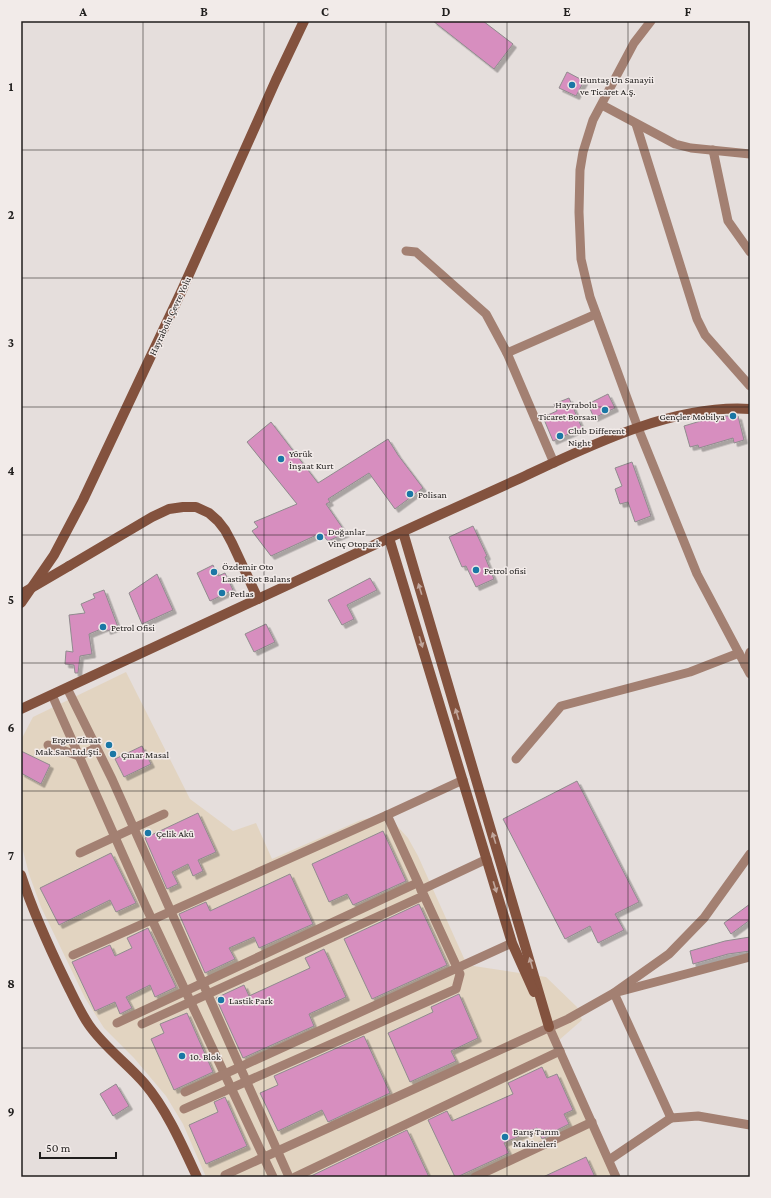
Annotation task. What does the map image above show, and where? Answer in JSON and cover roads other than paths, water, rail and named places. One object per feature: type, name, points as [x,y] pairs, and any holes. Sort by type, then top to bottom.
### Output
[{"type":"main road","name":"Hayrabolu Çevre Yolu","points":[[21,603],[54,555],[83,500],[182,290],[304,21]]},
{"type":"main road","points":[[21,709],[579,451],[638,428],[682,415],[720,409],[750,409]]},
{"type":"main road","points":[[21,594],[152,517],[169,509],[196,507],[209,513],[225,530],[258,599]]},
{"type":"main road","points":[[403,532],[549,1027]]},
{"type":"main road","points":[[389,538],[512,943],[549,1027]]},
{"type":"main road","points":[[21,875],[33,910],[48,944],[85,1018],[98,1038],[134,1072],[158,1102],[176,1134],[197,1177]]},
{"type":"street","points":[[651,21],[634,43],[593,120],[583,152],[580,170],[581,259],[590,298],[638,428],[697,574],[750,674]]},
{"type":"street","points":[[602,105],[675,144],[691,148],[750,154]]},
{"type":"street","points":[[636,124],[697,319],[705,334],[750,386]]},
{"type":"street","points":[[712,150],[728,221],[750,252]]},
{"type":"street","points":[[406,251],[416,252],[486,314],[507,353],[554,463]]},
{"type":"street","points":[[507,353],[596,314]]},
{"type":"street","points":[[745,665],[750,652]]},
{"type":"street","points":[[516,759],[561,706],[690,672],[739,653]]},
{"type":"street","points":[[67,688],[133,828],[289,1177]]},
{"type":"street","points":[[52,695],[152,920],[273,1177]]},
{"type":"street","points":[[48,745],[79,756],[96,748]]},
{"type":"street","points":[[74,955],[463,780]]},
{"type":"street","points":[[80,852],[164,814]]},
{"type":"street","points":[[184,1109],[456,989],[460,974],[420,890],[387,815]]},
{"type":"street","points":[[225,1175],[568,1019],[614,993],[669,954],[704,918],[750,854]]},
{"type":"street","points":[[142,1024],[208,994],[420,890],[487,859]]},
{"type":"street","points":[[117,1023],[203,983],[420,890]]},
{"type":"street","points":[[185,1092],[512,943]]},
{"type":"street","points":[[614,993],[750,957]]},
{"type":"street","points":[[614,993],[671,1118]]},
{"type":"street","points":[[549,1027],[616,1177]]},
{"type":"street","points":[[295,1177],[560,1050]]},
{"type":"street","points":[[609,1160],[671,1118],[698,1116],[750,1125]]},
{"type":"street","points":[[475,1177],[592,1122]]},
{"type":"place","name":"Huntaş Un Sanayii ve Ticaret A.Ş.","points":[[572,85]]},
{"type":"place","name":"Hayrabolu Ticaret Borsası","points":[[605,410]]},
{"type":"place","name":"Gençler Mobilya","points":[[733,416]]},
{"type":"place","name":"Club Different Night","points":[[560,436]]},
{"type":"place","name":"Yörük İnşaat Kurt","points":[[281,459]]},
{"type":"place","name":"Polisan","points":[[410,494]]},
{"type":"place","name":"Doğanlar Vinç Otopark","points":[[320,537]]},
{"type":"place","name":"Petrol ofisi","points":[[476,570]]},
{"type":"place","name":"Özdemir Oto Lastik Rot Balans","points":[[214,572]]},
{"type":"place","name":"Petlas","points":[[222,593]]},
{"type":"place","name":"Petrol Ofisi","points":[[103,627]]},
{"type":"place","name":"Ergen Ziraat Mak.San.Ltd.Şti.","points":[[109,745]]},
{"type":"place","name":"Çınar Masal","points":[[113,754]]},
{"type":"place","name":"Çelik Akü","points":[[148,833]]},
{"type":"place","name":"Lastik Park","points":[[221,1000]]},
{"type":"place","name":"10. Blok","points":[[182,1056]]},
{"type":"place","name":"Barış Tarım Makineleri","points":[[505,1137]]}]
